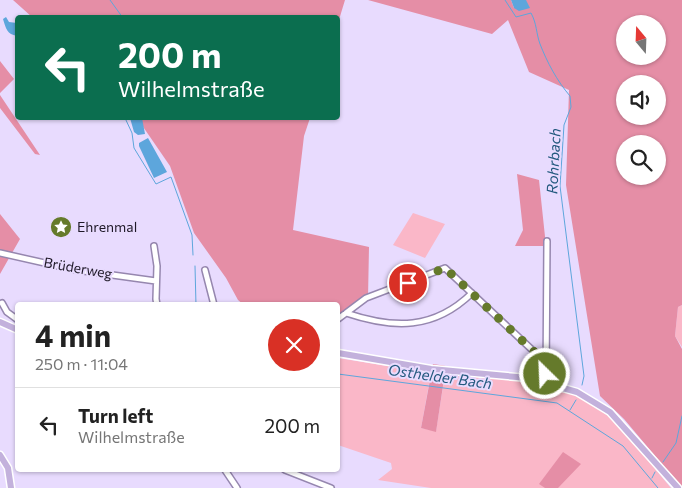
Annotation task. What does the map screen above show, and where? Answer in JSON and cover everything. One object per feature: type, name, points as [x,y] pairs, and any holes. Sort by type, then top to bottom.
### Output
[{"type":"main road","points":[[0,322],[15,329]]},
{"type":"main road","points":[[340,353],[388,364],[546,382],[577,392],[610,412],[678,488]]},
{"type":"main road","points":[[0,455],[8,468],[11,488]]},
{"type":"street","points":[[546,382],[544,361],[547,241]]},
{"type":"street","points":[[154,246],[157,266],[158,302]]},
{"type":"street","name":"Brüderweg","points":[[0,253],[76,270],[156,281]]},
{"type":"street","points":[[340,318],[366,298],[445,268],[544,361]]},
{"type":"street","points":[[205,270],[213,302]]},
{"type":"street","points":[[346,313],[361,318],[396,324],[420,323],[448,314],[472,293]]},
{"type":"street","points":[[2,304],[7,312],[15,318]]},
{"type":"street","points":[[226,472],[237,488]]},
{"type":"street","points":[[290,472],[331,488]]},
{"type":"shaded area","points":[[13,0],[345,0],[340,16],[30,15]]},
{"type":"shaded area","points":[[368,0],[511,0],[514,8],[526,0],[682,0],[682,305],[678,307],[675,336],[682,349],[682,488],[624,419],[600,396],[566,185],[569,90],[529,72],[508,20],[492,34]]},
{"type":"shaded area","points":[[0,61],[14,79],[0,93]]},
{"type":"shaded area","points":[[0,95],[40,155],[35,154],[0,108]]},
{"type":"shaded area","points":[[138,120],[309,120],[304,136],[293,230],[369,247],[368,298],[340,319],[340,302],[240,302],[194,233],[170,166]]},
{"type":"shaded area","points":[[517,174],[539,180],[546,246],[515,246],[523,230]]},
{"type":"shaded area","points":[[413,213],[445,224],[425,258],[393,245]]},
{"type":"shaded area","points":[[0,214],[20,239],[0,274]]},
{"type":"shaded area","points":[[682,305],[682,347],[675,336],[678,307]]},
{"type":"shaded area","points":[[340,358],[431,373],[421,428],[436,431],[445,374],[509,379],[551,387],[571,394],[590,403],[617,424],[671,488],[431,488],[378,480],[392,469],[391,463],[340,446]]},
{"type":"shaded area","points":[[433,364],[446,366],[436,432],[421,428]]},
{"type":"shaded area","points":[[563,452],[581,464],[558,488],[545,488],[539,484]]},
{"type":"water","points":[[511,0],[526,0],[530,8],[519,11],[514,8]]},
{"type":"water","points":[[6,17],[9,22],[15,23],[15,35],[7,30],[3,19]]},
{"type":"water","points":[[131,120],[142,120],[145,134],[138,135],[134,132]]},
{"type":"water","points":[[148,138],[167,172],[154,178],[139,146],[139,143]]},
{"type":"waterway","points":[[110,0],[121,15]]},
{"type":"waterway","name":"Rohrbach","points":[[505,0],[516,17],[531,13],[546,58],[570,96],[571,107],[564,125],[560,186],[584,376],[582,385]]},
{"type":"waterway","points":[[126,120],[132,133],[134,148],[156,184],[171,177],[192,235],[193,255]]},
{"type":"waterway","points":[[195,266],[196,302]]},
{"type":"waterway","name":"Osthelder Bach","points":[[340,374],[557,403],[623,446],[658,488]]},
{"type":"waterway","name":"Rohrbach","points":[[570,410],[576,400]]},
{"type":"waterway","points":[[663,462],[676,443],[682,416]]},
{"type":"waterway","points":[[652,478],[655,472]]},
{"type":"place","name":"Ehrenmal","points":[[61,227]]},
{"type":"route","points":[[408,283],[445,268],[544,361],[545,374]]}]
